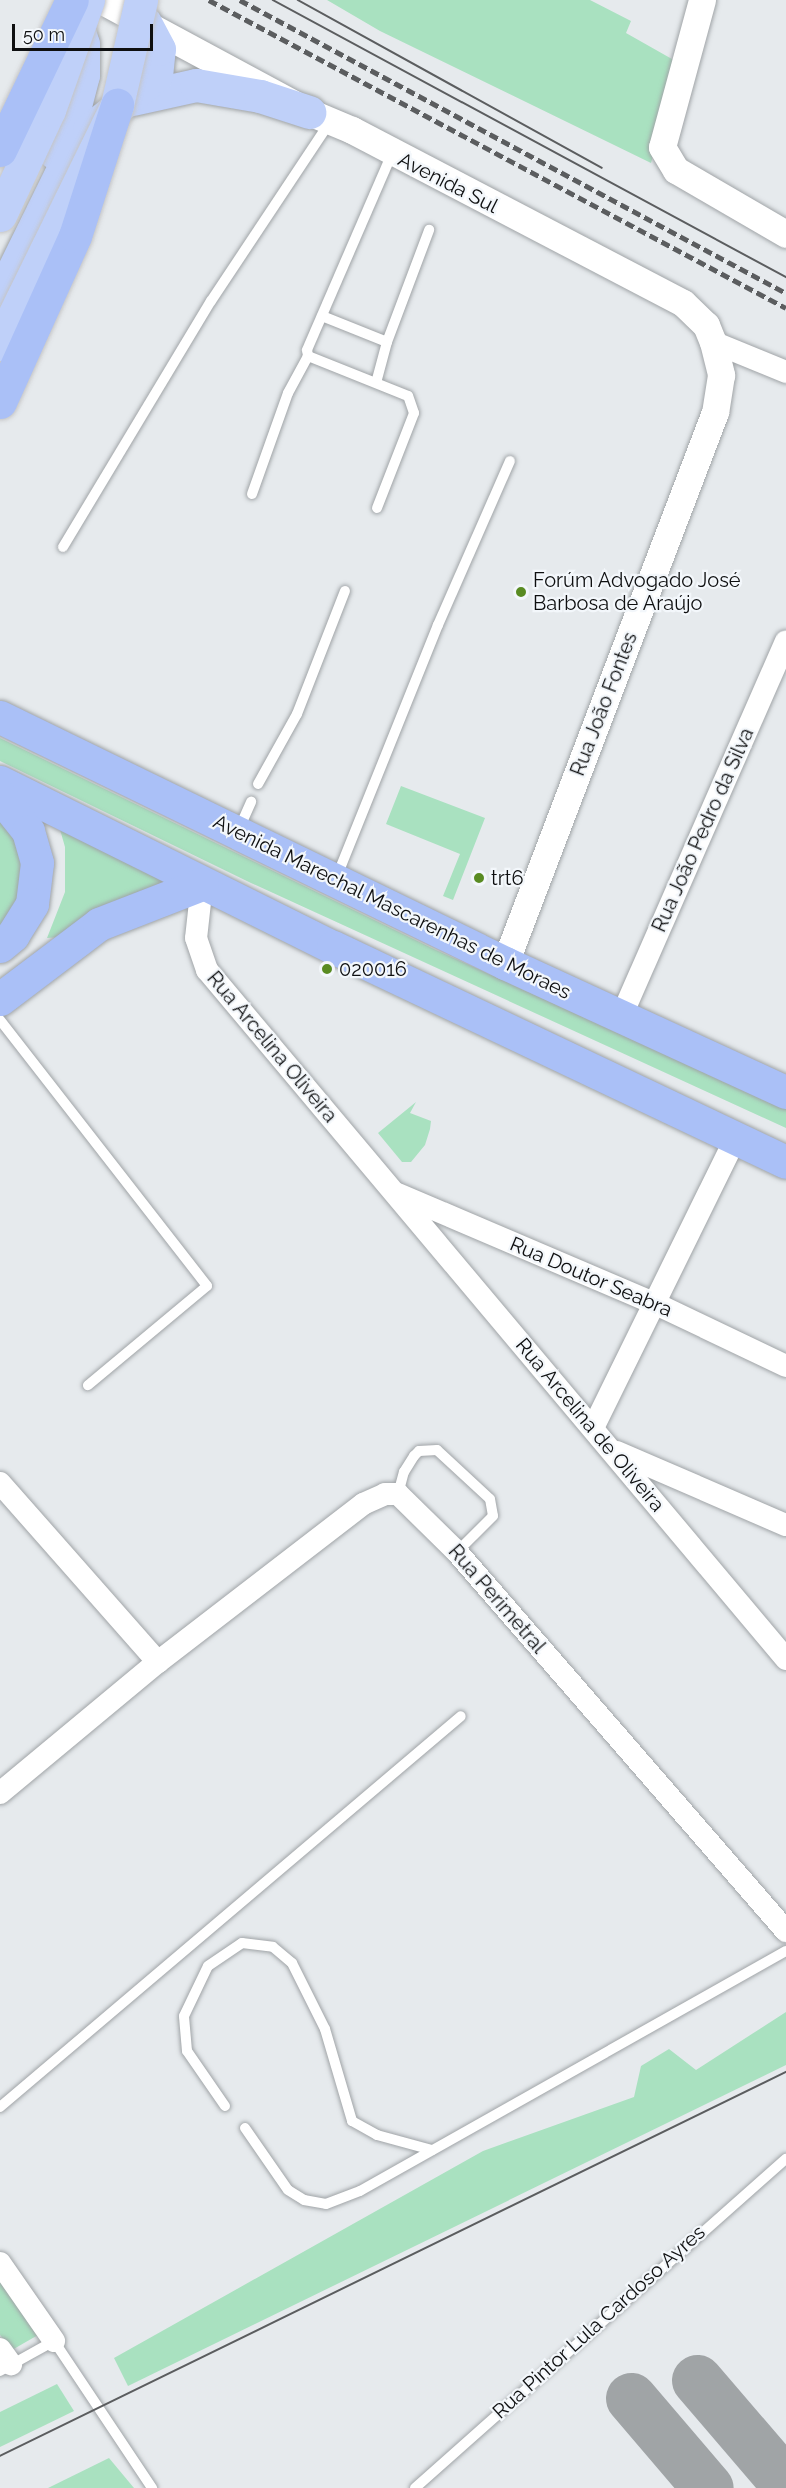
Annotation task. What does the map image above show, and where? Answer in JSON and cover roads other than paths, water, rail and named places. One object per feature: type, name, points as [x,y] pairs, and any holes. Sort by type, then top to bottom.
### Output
[{"type":"highway","points":[[0,150],[72,0]]},
{"type":"highway","points":[[0,402],[71,247],[124,102]]},
{"type":"highway","name":"Avenida Marechal Mascarenhas de Moraes","points":[[0,717],[505,963],[786,1090]]},
{"type":"highway","points":[[0,782],[202,884],[786,1162]]},
{"type":"highway","points":[[0,796],[28,831],[37,863],[32,904],[13,935],[0,946]]},
{"type":"highway","points":[[0,999],[99,924],[202,884]]},
{"type":"main road","points":[[0,297],[59,163],[83,75],[83,44],[77,26],[57,0]]},
{"type":"main road","points":[[0,215],[49,110],[88,0]]},
{"type":"main road","points":[[0,344],[124,102],[143,12]]},
{"type":"main road","points":[[0,265],[59,163],[89,130],[124,102],[196,85],[260,96],[320,117]]},
{"type":"street","name":"Avenida Sul","points":[[101,0],[143,12],[320,117],[683,303],[706,325],[713,342]]},
{"type":"street","points":[[702,0],[662,147],[676,170],[786,234]]},
{"type":"street","points":[[713,342],[786,372]]},
{"type":"street","name":"Rua João Fontes","points":[[505,963],[715,412],[721,375],[713,342]]},
{"type":"street","name":"Rua João Pedro da Silva","points":[[621,1017],[786,642]]},
{"type":"street","name":"Rua Arcelina Oliveira","points":[[202,884],[195,926],[201,960],[394,1192]]},
{"type":"street","points":[[593,1428],[736,1138]]},
{"type":"street","name":"Rua Doutor Seabra","points":[[394,1192],[654,1303],[786,1366]]},
{"type":"street","name":"Rua Arcelina de Oliveira","points":[[394,1192],[613,1450],[786,1659]]},
{"type":"street","points":[[613,1450],[786,1525]]},
{"type":"street","points":[[0,1482],[159,1662]]},
{"type":"street","points":[[0,1793],[159,1662],[363,1504],[385,1494],[398,1494]]},
{"type":"street","name":"Rua Perimetral","points":[[398,1494],[458,1552],[786,1931]]},
{"type":"street","points":[[0,2264],[54,2341]]},
{"type":"lane","points":[[63,547],[320,117]]},
{"type":"lane","points":[[252,494],[288,393],[308,356],[322,316],[392,154]]},
{"type":"lane","points":[[376,383],[387,342],[429,230]]},
{"type":"lane","points":[[322,316],[387,342]]},
{"type":"lane","points":[[308,356],[408,396],[414,413],[376,508]]},
{"type":"lane","points":[[335,880],[438,625],[510,461]]},
{"type":"lane","points":[[258,784],[297,714],[345,591]]},
{"type":"lane","points":[[237,833],[251,802]]},
{"type":"lane","points":[[0,1020],[207,1286],[88,1385]]},
{"type":"lane","points":[[398,1494],[404,1472],[414,1456],[419,1452],[437,1450],[490,1499],[493,1516],[458,1552]]},
{"type":"lane","points":[[0,2107],[461,1716]]},
{"type":"lane","points":[[225,2106],[187,2051],[184,2016],[208,1965],[242,1943],[273,1947],[292,1963],[325,2029],[352,2121],[377,2135],[432,2150]]},
{"type":"lane","points":[[245,2128],[288,2190],[303,2200],[327,2204],[360,2191],[786,1951]]},
{"type":"lane","name":"Rua Pintor Lula Cardoso Ayres","points":[[415,2488],[786,2159]]},
{"type":"lane","points":[[4,2361],[54,2341],[152,2488]]},
{"type":"tram line","points":[[273,0],[786,277]]},
{"type":"tram line","points":[[298,0],[602,168]]},
{"type":"tram line","points":[[0,2456],[786,2072]]},
{"type":"railway","points":[[209,0],[786,308]]},
{"type":"railway","points":[[240,0],[786,293]]},
{"type":"place","name":"Forúm Advogado José Barbosa de Araújo","points":[[521,592]]},
{"type":"place","name":"trt6","points":[[479,878]]},
{"type":"place","name":"020016","points":[[327,969]]}]
